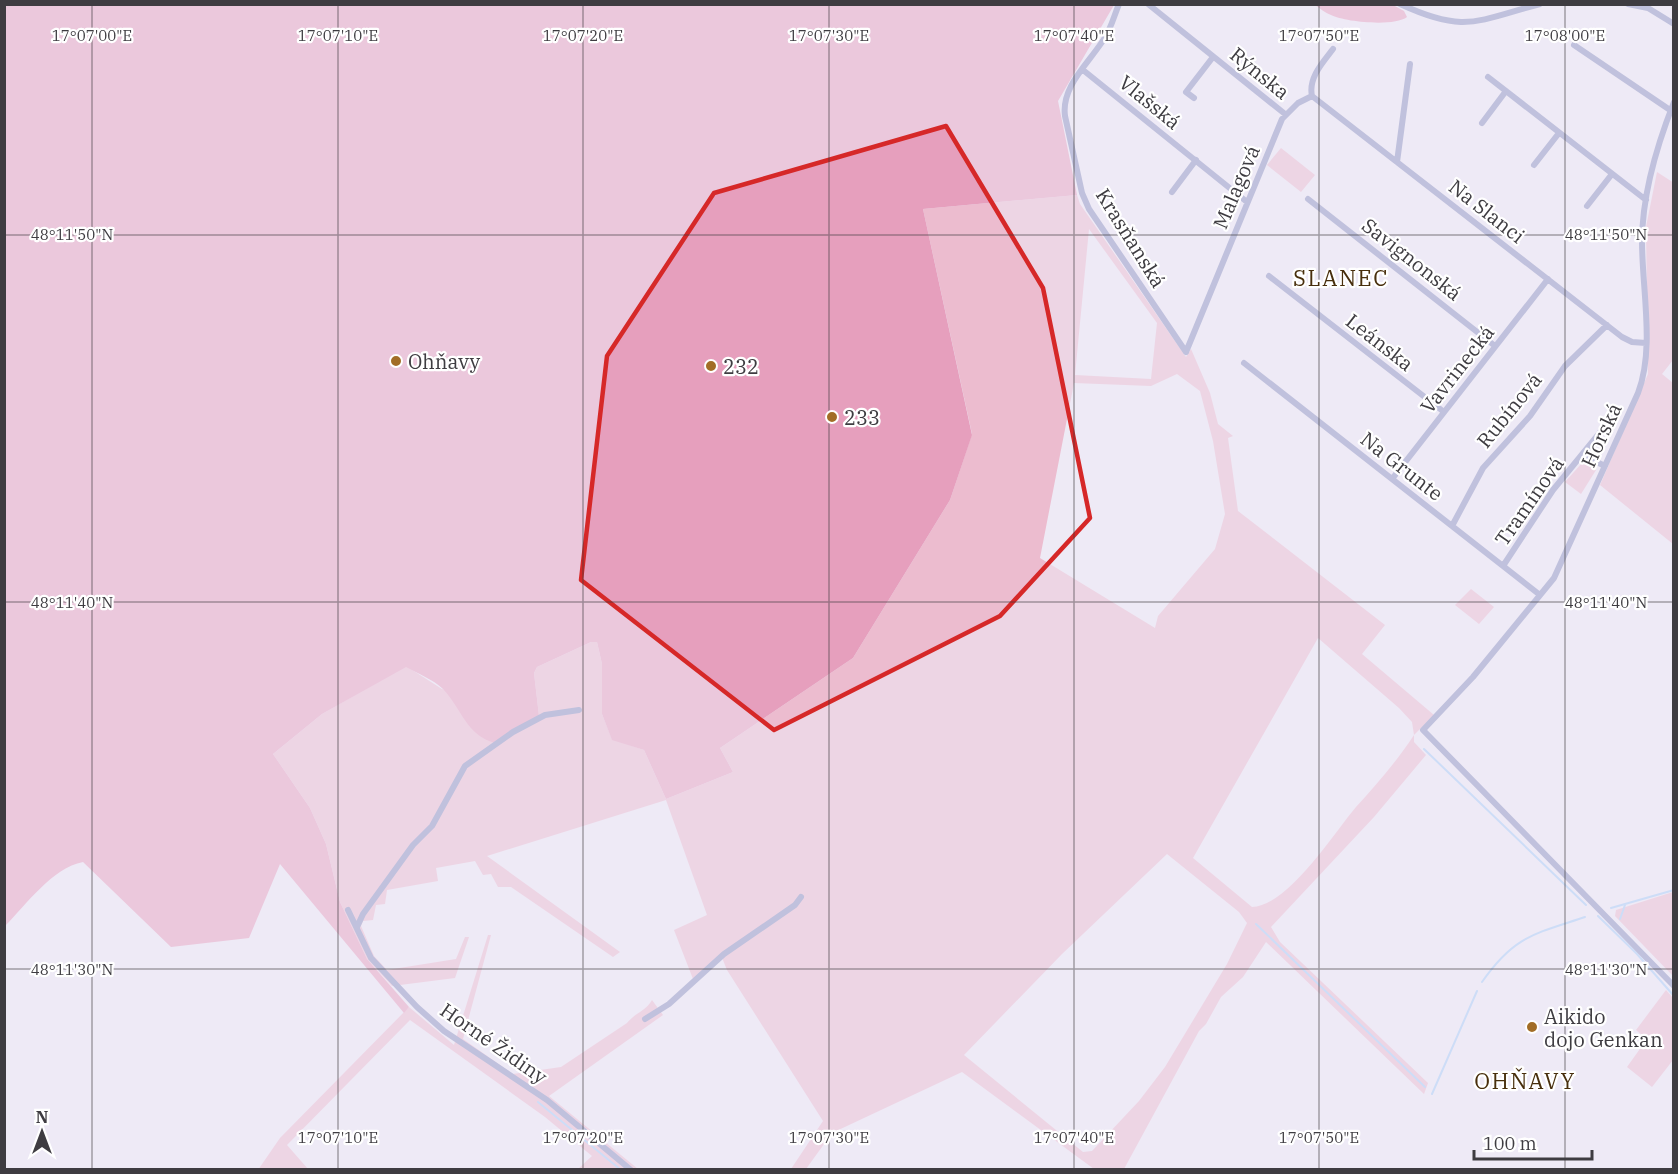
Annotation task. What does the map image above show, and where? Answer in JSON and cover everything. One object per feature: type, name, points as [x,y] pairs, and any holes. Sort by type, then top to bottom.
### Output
[{"type":"street","name":"Krasňanská","points":[[1119,4],[1106,36],[1068,92],[1064,109],[1084,199],[1186,352]]},
{"type":"street","name":"Rýnska","points":[[1148,4],[1285,114]]},
{"type":"street","points":[[1400,4],[1436,20],[1461,23],[1490,20],[1540,4]]},
{"type":"street","points":[[1628,4],[1648,8],[1674,24]]},
{"type":"street","points":[[1574,45],[1670,110]]},
{"type":"street","points":[[1285,114],[1298,103],[1312,96],[1311,89],[1318,68],[1333,49]]},
{"type":"street","name":"Rýnska","points":[[1194,98],[1186,92],[1213,57]]},
{"type":"street","points":[[1397,162],[1410,64]]},
{"type":"street","name":"Vlašská","points":[[1083,70],[1247,202]]},
{"type":"street","points":[[1488,77],[1646,200]]},
{"type":"street","points":[[1482,123],[1506,92]]},
{"type":"street","name":"Na Slanci","points":[[1312,96],[1606,325],[1632,342],[1646,343]]},
{"type":"street","name":"Horská","points":[[1674,102],[1646,200],[1642,239],[1646,343],[1643,381],[1557,572],[1469,682],[1423,730],[1674,986]]},
{"type":"street","name":"Malagová","points":[[1186,352],[1285,114]]},
{"type":"street","points":[[1534,165],[1559,133]]},
{"type":"street","points":[[1172,192],[1196,160]]},
{"type":"street","points":[[1587,206],[1612,174]]},
{"type":"street","name":"Savignonská","points":[[1308,199],[1496,346]]},
{"type":"street","name":"Leánska","points":[[1269,276],[1444,412]]},
{"type":"street","name":"Vavrinecká","points":[[1392,479],[1548,279]]},
{"type":"street","name":"Rubínová","points":[[1452,526],[1468,493],[1492,456],[1530,416],[1565,366],[1606,325]]},
{"type":"street","name":"Na Grunte","points":[[1244,363],[1540,595]]},
{"type":"street","name":"Tramínová","points":[[1503,566],[1553,490],[1611,419]]},
{"type":"street","name":"Tramínová","points":[[1582,455],[1605,466]]},
{"type":"street","points":[[357,927],[363,914],[413,845],[432,826],[465,766],[513,732],[545,715],[579,710]]},
{"type":"street","points":[[645,1019],[669,1004],[724,954],[795,905],[801,897]]},
{"type":"street","name":"Horné Židiny","points":[[348,910],[370,958],[423,1013],[454,1038],[547,1100],[631,1170]]},
{"type":"highlighted area","points":[[946,126],[1043,288],[1090,518],[1000,616],[774,730],[581,580],[607,356],[714,193]]},
{"type":"shaded area","points":[[5,5],[1114,5],[1058,101],[1077,195],[923,209],[972,435],[950,500],[853,658],[720,748],[733,772],[666,799],[644,750],[612,740],[602,714],[602,664],[597,642],[591,642],[537,667],[534,673],[539,716],[495,743],[477,734],[471,728],[443,689],[406,667],[322,714],[273,754],[310,808],[326,844],[340,902],[367,959],[409,1007],[404,1013],[280,864],[249,938],[171,947],[83,862],[50,879],[5,926]]},
{"type":"shaded area","points":[[1315,5],[1393,5],[1404,11],[1407,17],[1381,23],[1358,21],[1338,18]]},
{"type":"shaded area","points":[[1281,148],[1315,175],[1301,192],[1267,165]]},
{"type":"shaded area","points":[[1657,172],[1674,183],[1673,360],[1662,374],[1673,383],[1673,544],[1600,485],[1648,374],[1646,227]]},
{"type":"shaded area","points":[[1077,195],[1080,204],[1186,357],[1191,349],[1210,393],[1218,424],[1233,436],[1228,438],[1238,511],[1385,625],[1362,654],[1434,715],[1414,735],[1414,742],[1426,755],[1374,817],[1271,927],[1280,942],[1428,1083],[1424,1094],[1266,942],[1243,977],[1221,997],[1206,1024],[1199,1031],[1124,1169],[1094,1169],[962,1072],[832,1133],[806,1169],[791,1169],[823,1121],[727,970],[721,955],[693,979],[674,930],[707,915],[666,800],[487,856],[620,952],[613,957],[511,887],[498,887],[491,874],[483,875],[475,861],[436,868],[438,881],[387,890],[385,904],[376,905],[373,920],[363,921],[361,926],[374,956],[387,970],[456,959],[465,937],[469,937],[455,978],[392,986],[367,959],[340,902],[326,844],[310,808],[273,754],[322,714],[406,666],[442,689],[539,716],[534,673],[537,667],[591,642],[597,642],[602,664],[602,714],[612,739],[644,750],[666,799],[733,772],[720,748],[853,658],[950,500],[972,434],[923,209]],"holes":[[[1089,229],[1157,323],[1151,379],[1075,375]],[[1177,374],[1200,391],[1213,441],[1225,514],[1215,549],[1158,616],[1155,628],[1040,558],[1074,383],[1151,386]],[[1318,638],[1412,722],[1414,735],[1295,882],[1266,903],[1252,907],[1193,858]],[[1167,854],[1239,912],[1247,923],[1227,964],[1165,1067],[1139,1101],[1092,1151],[1083,1152],[964,1055],[1062,954]]]},
{"type":"shaded area","points":[[1582,463],[1591,463],[1596,470],[1581,494],[1565,482]]},
{"type":"shaded area","points":[[1471,589],[1494,607],[1479,624],[1455,605]]},
{"type":"shaded area","points":[[1673,892],[1673,976],[1615,916],[1616,910]]},
{"type":"shaded area","points":[[488,935],[491,935],[463,1039],[513,1074],[561,1067],[627,1023],[652,1000],[663,1015],[549,1096],[638,1169],[578,1169],[592,1156],[545,1117],[410,1020],[287,1145],[308,1169],[258,1170],[280,1138],[409,1007],[454,1045]]},
{"type":"shaded area","points":[[1666,990],[1673,998],[1673,1060],[1652,1087],[1627,1067],[1647,1039],[1636,1030]]},
{"type":"waterway","points":[[1424,749],[1586,905]]},
{"type":"waterway","points":[[1611,908],[1674,890]]},
{"type":"waterway","points":[[1620,919],[1625,905]]},
{"type":"waterway","points":[[1598,916],[1637,954],[1674,996]]},
{"type":"waterway","points":[[1482,982],[1504,955],[1526,939],[1585,917]]},
{"type":"waterway","points":[[1256,924],[1425,1087]]},
{"type":"waterway","points":[[1432,1094],[1477,991]]},
{"type":"waterway","points":[[538,1102],[621,1170]]},
{"type":"place","name":"Ohňavy","points":[[396,361]]},
{"type":"place","name":"232","points":[[711,366]]},
{"type":"place","name":"233","points":[[832,417]]},
{"type":"place","name":"Aikido dojo Genkan","points":[[1532,1027]]},
{"type":"district","name":"SLANEC","points":[[1341,277]]},
{"type":"district","name":"OHŇAVY","points":[[1525,1080]]}]
